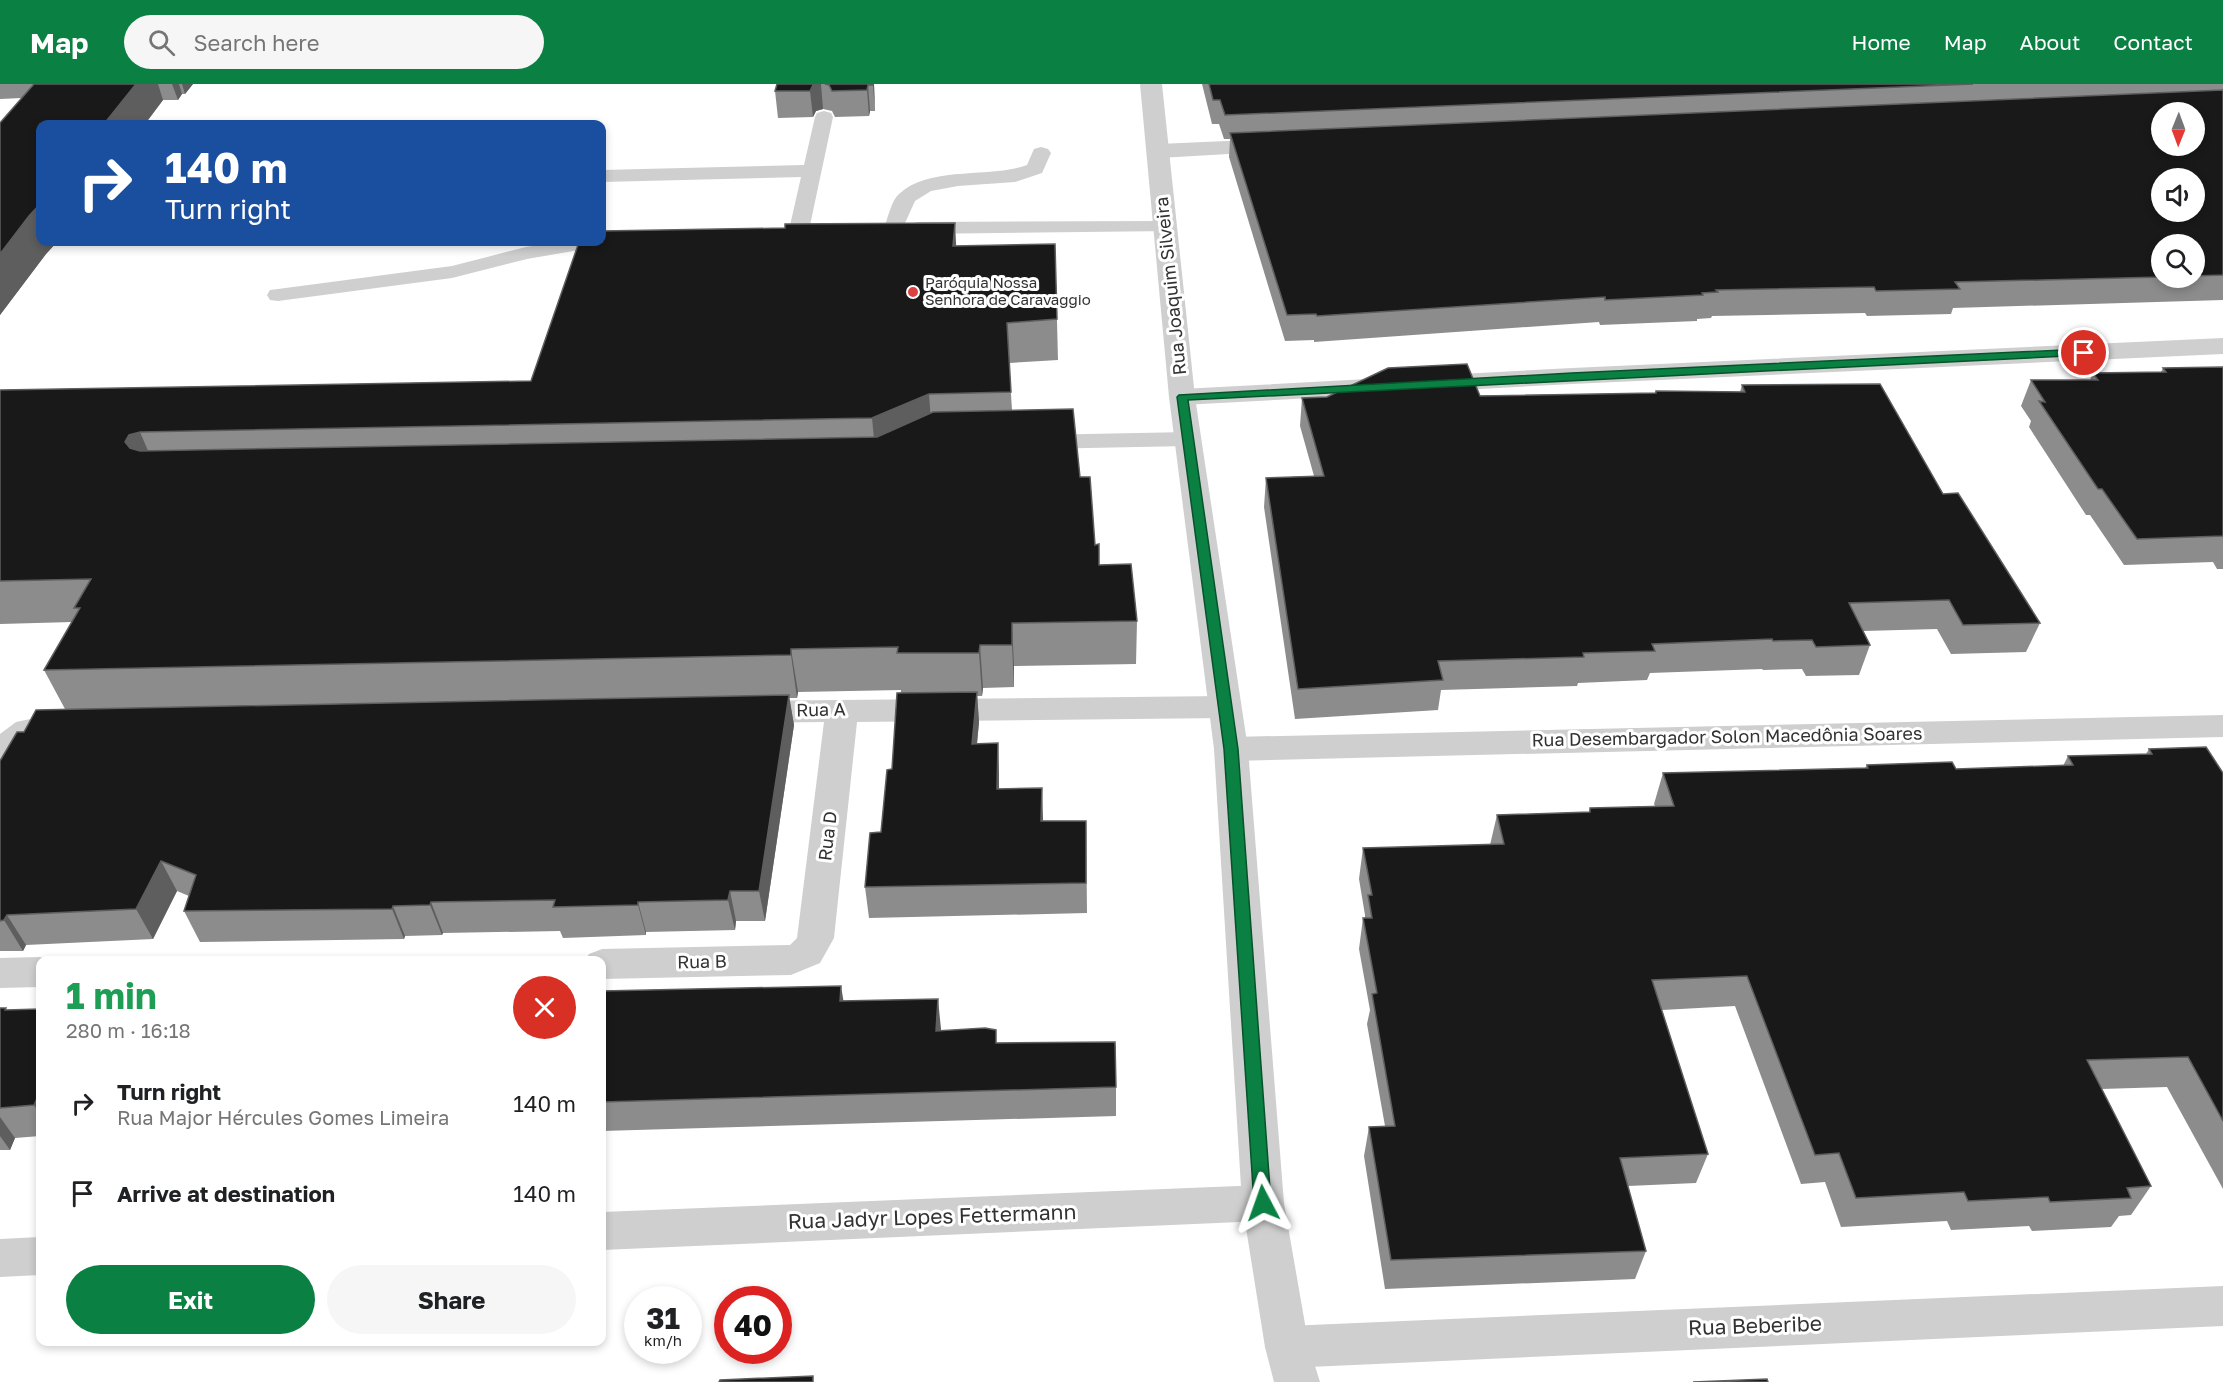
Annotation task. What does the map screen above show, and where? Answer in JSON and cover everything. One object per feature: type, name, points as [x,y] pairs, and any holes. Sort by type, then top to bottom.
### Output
[{"type":"street","name":"Rua Joaquim Silveira","points":[[1151,84],[1182,397],[1231,749],[1263,1203],[1289,1370]]},
{"type":"street","points":[[1158,151],[1296,145]]},
{"type":"street","points":[[1182,397],[1584,375],[2223,346]]},
{"type":"street","name":"Rua A","points":[[723,712],[1224,707]]},
{"type":"street","name":"Rua D","points":[[803,957],[812,948],[816,938],[843,710]]},
{"type":"street","points":[[0,758],[10,742],[22,731],[43,727],[103,726]]},
{"type":"street","name":"Rua Desembargador Solon Macedônia Soares","points":[[1231,749],[2223,726]]},
{"type":"street","name":"Rua B","points":[[606,964],[775,961],[803,957]]},
{"type":"street","points":[[0,973],[36,972]]},
{"type":"street","name":"Rua Jadyr Lopes Fettermann","points":[[606,1232],[1263,1203]]},
{"type":"street","points":[[0,1257],[36,1256]]},
{"type":"street","name":"Rua Beberibe","points":[[1289,1370],[2223,1306]]},
{"type":"lane","points":[[799,230],[824,117]]},
{"type":"lane","points":[[894,228],[906,198],[925,186],[958,180],[1015,176],[1035,169],[1041,153]]},
{"type":"lane","points":[[606,176],[812,171]]},
{"type":"lane","points":[[870,228],[1164,227]]},
{"type":"lane","points":[[776,230],[823,229]]},
{"type":"lane","points":[[278,295],[452,272],[526,253],[567,246]]},
{"type":"lane","points":[[1010,442],[1189,439]]},
{"type":"building","points":[[34,84],[136,84],[107,120],[36,120],[36,208],[0,254],[0,123]]},
{"type":"building","points":[[777,84],[816,84],[810,91],[775,91]]},
{"type":"building","points":[[825,84],[873,85],[868,85],[867,90],[832,91],[829,85]]},
{"type":"building","points":[[1209,84],[1973,84],[1225,115],[1220,100],[1213,100]]},
{"type":"building","points":[[2223,90],[2223,275],[2205,276],[2205,234],[2151,234],[2151,277],[1955,282],[1960,289],[1876,291],[1874,287],[1716,290],[1718,292],[1702,293],[1703,295],[1605,300],[1605,297],[1317,316],[1316,314],[1287,315],[1230,133]]},
{"type":"building","points":[[955,223],[953,246],[1055,244],[1057,319],[1007,323],[1011,392],[929,394],[872,418],[140,432],[129,435],[125,442],[130,448],[140,451],[877,437],[933,412],[1073,409],[1080,477],[1090,477],[1095,545],[1099,544],[1099,565],[1131,564],[1137,621],[1012,623],[1012,645],[980,645],[979,653],[897,653],[898,647],[791,649],[791,655],[44,670],[80,608],[74,608],[91,579],[0,581],[0,390],[531,381],[578,246],[606,246],[606,231],[785,228],[785,224]]},
{"type":"building","points":[[1467,364],[1480,396],[1656,393],[1656,391],[1745,392],[1742,385],[1880,384],[1943,494],[1958,493],[2040,623],[1963,625],[1949,600],[1849,603],[1870,645],[1816,647],[1812,640],[1773,641],[1772,639],[1652,644],[1655,651],[1583,653],[1584,657],[1438,661],[1443,680],[1298,689],[1266,478],[1324,476],[1302,398],[1327,397],[1388,368]]},
{"type":"building","points":[[2223,367],[2223,536],[2137,539],[2102,489],[2098,489],[2039,401],[2045,402],[2031,380],[2098,380],[2093,373],[2166,372],[2163,368]]},
{"type":"building","points":[[977,692],[972,744],[998,743],[997,789],[1042,788],[1041,821],[1086,821],[1086,883],[865,887],[870,833],[881,832],[887,770],[892,769],[897,693]]},
{"type":"building","points":[[789,695],[759,891],[730,891],[728,900],[553,907],[555,900],[431,902],[430,905],[393,906],[392,909],[184,911],[196,875],[161,861],[136,909],[7,915],[4,920],[0,921],[0,761],[17,732],[24,732],[36,710]]},
{"type":"building","points":[[2206,747],[2223,773],[2223,1121],[2188,1057],[2087,1060],[2151,1186],[2127,1188],[2131,1198],[2050,1202],[2048,1197],[1968,1201],[1964,1192],[1856,1198],[1839,1153],[1815,1155],[1747,976],[1652,980],[1708,1154],[1620,1158],[1646,1251],[1391,1260],[1369,1127],[1395,1126],[1372,994],[1377,993],[1363,918],[1372,918],[1368,895],[1372,895],[1363,848],[1504,844],[1497,815],[1590,812],[1590,808],[1674,806],[1663,773],[1868,768],[1867,765],[1952,762],[1956,769],[2073,765],[2068,756],[2152,754],[2149,749]]},
{"type":"building","points":[[841,986],[840,1001],[938,999],[936,1031],[985,1028],[996,1030],[996,1043],[1115,1042],[1116,1087],[606,1102],[606,991]]},
{"type":"building","points":[[0,1008],[6,1008],[5,1010],[36,1009],[36,1101],[34,1105],[0,1108]]},
{"type":"building","points":[[813,1376],[813,1382],[719,1382],[720,1380]]},
{"type":"building","points":[[1767,1379],[1768,1382],[1693,1382]]},
{"type":"place","name":"Paróquia Nossa Senhora de Caravaggio","points":[[913,292]]},
{"type":"route","points":[[1263,1203],[1231,749],[1182,397],[1572,376],[2084,353]]}]
